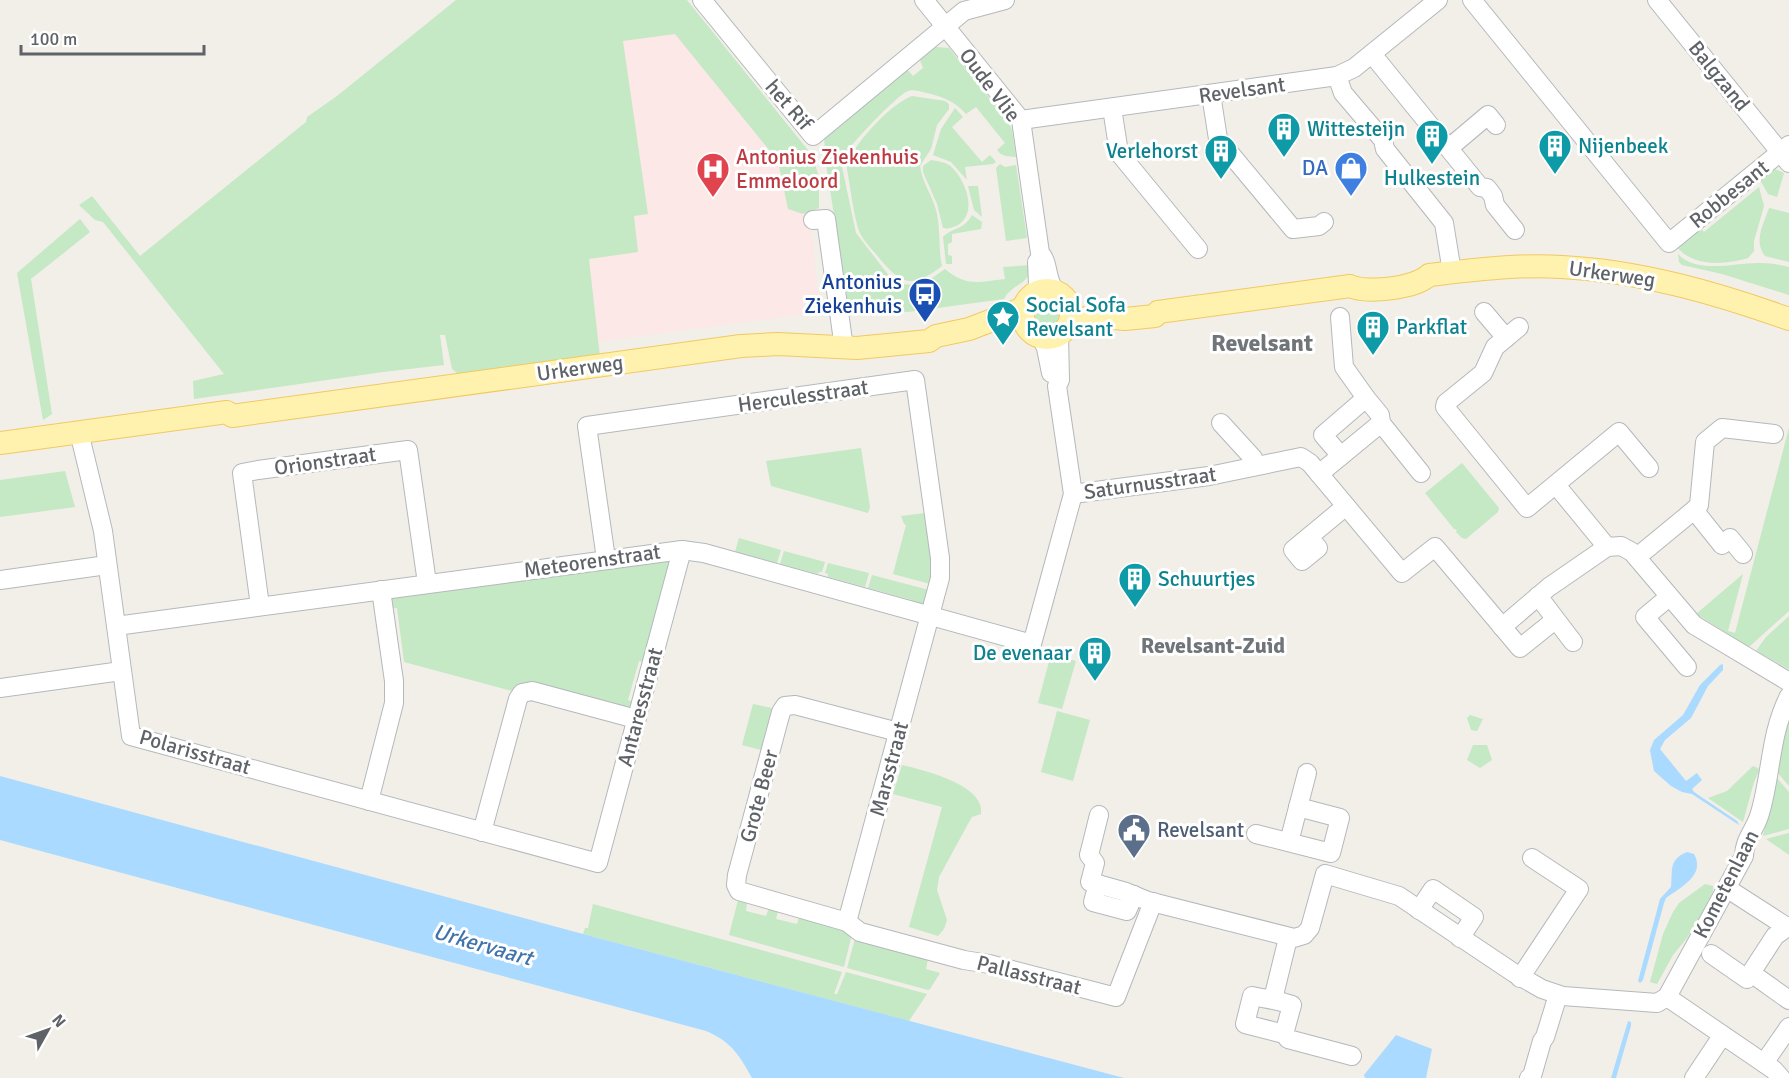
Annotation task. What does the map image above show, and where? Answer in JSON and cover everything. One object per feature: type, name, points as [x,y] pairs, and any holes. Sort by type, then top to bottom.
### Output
[{"type":"main road","name":"Urkerweg","points":[[0,443],[79,438],[217,423],[229,421],[232,416],[741,346],[778,344],[844,348],[881,347],[929,341],[938,345],[968,341],[1000,328],[1047,314],[1132,319],[1155,316],[1158,312],[1350,286],[1372,276],[1390,273],[1424,272],[1429,275],[1531,266],[1620,273],[1707,292],[1789,319]]},
{"type":"main road","name":"Urkerweg","points":[[0,456],[79,438]]},
{"type":"street","name":"het Rif","points":[[702,0],[813,136],[945,28]]},
{"type":"street","name":"Oude Vlie","points":[[924,0],[1021,120],[1040,253],[1043,256],[1049,280],[1046,348],[1053,381],[1057,386],[1073,494]]},
{"type":"street","points":[[945,28],[966,9],[1005,0]]},
{"type":"street","name":"Revelsant","points":[[1021,120],[1337,76],[1349,72],[1438,0]]},
{"type":"street","name":"Robbesant","points":[[1472,0],[1669,243],[1786,153]]},
{"type":"street","name":"Balgzand","points":[[1657,0],[1786,153]]},
{"type":"street","points":[[1372,54],[1480,187],[1487,188],[1493,196],[1495,205],[1515,230]]},
{"type":"street","points":[[1337,76],[1343,93],[1383,140],[1385,148],[1444,223],[1452,273]]},
{"type":"street","points":[[1211,94],[1218,139],[1293,230],[1319,226],[1324,222]]},
{"type":"street","points":[[1112,108],[1119,153],[1198,249]]},
{"type":"street","points":[[1449,148],[1488,115],[1496,125]]},
{"type":"street","points":[[813,220],[826,219],[844,348]]},
{"type":"street","points":[[1484,312],[1513,333],[1494,349],[1483,373],[1446,403],[1445,408],[1527,508],[1619,432],[1649,468]]},
{"type":"street","points":[[1340,317],[1344,367],[1380,415],[1381,423],[1421,473]]},
{"type":"street","name":"Herculesstraat","points":[[606,559],[587,426],[915,380],[940,563],[939,583],[931,616]]},
{"type":"street","points":[[1341,456],[1323,435],[1366,398]]},
{"type":"street","name":"Saturnusstraat","points":[[1221,423],[1253,458],[1256,466]]},
{"type":"street","points":[[1319,474],[1381,423]]},
{"type":"street","points":[[1637,557],[1699,505],[1705,442],[1722,428],[1774,434]]},
{"type":"street","name":"Polarisstraat","points":[[79,438],[103,531],[131,736],[598,863]]},
{"type":"street","name":"Saturnusstraat","points":[[1228,472],[1226,462],[1242,448]]},
{"type":"street","name":"Orionstraat","points":[[260,606],[242,473],[258,470],[408,450],[427,583]]},
{"type":"street","name":"Saturnusstraat","points":[[1073,494],[1209,476],[1301,457],[1310,463],[1402,573],[1435,547],[1520,648],[1555,620]]},
{"type":"street","points":[[1556,485],[1607,547]]},
{"type":"street","name":"Meteorenstraat","points":[[116,626],[682,550],[704,553],[1032,644],[1073,494]]},
{"type":"street","points":[[1309,537],[1346,506]]},
{"type":"street","points":[[1694,510],[1722,544],[1730,538],[1743,554]]},
{"type":"street","points":[[1502,627],[1538,596],[1607,547],[1623,547],[1631,550],[1694,625],[1789,682]]},
{"type":"street","name":"Antaresstraat","points":[[598,863],[682,550]]},
{"type":"street","points":[[0,580],[107,565]]},
{"type":"street","points":[[369,801],[394,703],[381,590]]},
{"type":"street","points":[[1538,596],[1573,642]]},
{"type":"street","points":[[1669,597],[1645,617],[1687,667]]},
{"type":"street","name":"Marsstraat","points":[[847,922],[931,616]]},
{"type":"street","points":[[0,688],[122,671]]},
{"type":"street","points":[[482,832],[519,697],[525,691],[636,719]]},
{"type":"street","name":"Kometenlaan","points":[[1667,997],[1744,856],[1744,848],[1761,812],[1781,746],[1777,724],[1789,696]]},
{"type":"street","name":"Grote Beer","points":[[847,922],[748,895],[737,889],[737,875],[781,712],[788,705],[898,732]]},
{"type":"street","points":[[1289,842],[1307,773]]},
{"type":"street","points":[[1298,807],[1340,818],[1331,853],[1329,875]]},
{"type":"street","points":[[1099,815],[1089,855],[1095,864],[1090,882],[1098,884],[1093,902],[1128,911],[1134,895],[1288,938],[1298,937],[1308,931],[1325,874],[1329,875],[1390,892],[1520,978],[1538,987],[1558,994],[1651,1004],[1661,1002],[1667,997],[1774,1070],[1781,1078]]},
{"type":"street","points":[[1256,834],[1331,853]]},
{"type":"street","points":[[1520,978],[1579,889],[1532,858]]},
{"type":"street","points":[[1711,954],[1747,979],[1775,936],[1788,927],[1728,888]]},
{"type":"street","points":[[1419,910],[1433,890],[1464,910],[1474,917],[1460,938]]},
{"type":"street","name":"Pallasstraat","points":[[847,922],[860,932],[1116,997],[1153,902]]},
{"type":"street","points":[[1272,999],[1288,938]]},
{"type":"street","points":[[1751,973],[1789,999]]},
{"type":"street","points":[[1529,1078],[1532,1076],[1558,994]]},
{"type":"street","points":[[1284,1034],[1292,1005],[1252,996],[1245,1024],[1284,1034],[1288,1039],[1352,1056]]},
{"type":"street","points":[[1764,1063],[1789,1027]]},
{"type":"street","points":[[1694,1078],[1722,1035]]},
{"type":"shaded area","name":"Antonius Ziekenhuis Emmeloord","points":[[678,28],[782,158],[813,238],[819,309],[814,313],[591,343],[586,253],[616,34]]},
{"type":"green space","points":[[456,0],[687,0],[812,155],[819,177],[819,208],[803,214],[788,209],[778,161],[675,34],[623,41],[648,214],[634,216],[638,252],[589,259],[600,357],[462,377],[452,369],[445,335],[440,335],[444,365],[194,399],[193,381],[224,374],[103,222],[95,220],[79,205],[92,196],[140,256],[306,122],[307,117],[337,96]]},
{"type":"green space","points":[[936,47],[949,48],[1008,121],[1012,130],[1016,157],[1003,155],[997,150],[1005,143],[976,107],[966,114],[944,98],[913,90],[908,91],[868,127],[844,158],[842,167],[856,233],[890,277],[902,284],[925,283],[945,269],[960,279],[973,282],[1005,279],[1003,267],[1030,265],[1029,272],[1024,281],[1012,289],[1004,299],[908,312],[893,311],[854,316],[849,310],[825,158],[824,133],[905,67],[913,76],[923,68],[920,60]]},
{"type":"green space","points":[[912,96],[945,101],[949,104],[949,109],[937,125],[931,149],[920,166],[936,210],[942,266],[924,278],[909,281],[895,275],[862,236],[856,219],[847,169],[855,149],[863,138],[883,116]]},
{"type":"green space","points":[[955,108],[963,117],[952,127],[982,162],[990,155],[996,162],[965,167],[967,180],[951,162],[933,155],[941,129]]},
{"type":"green space","points":[[931,160],[949,165],[965,187],[969,205],[967,214],[963,221],[951,228],[943,228],[937,204],[923,172],[923,166]]},
{"type":"green space","points":[[1000,164],[1005,167],[1016,165],[1027,238],[1006,241],[996,168]]},
{"type":"green space","points":[[1775,169],[1784,173],[1777,197],[1768,194],[1760,180]]},
{"type":"green space","points":[[968,186],[978,186],[982,217],[974,210]]},
{"type":"green space","points":[[1759,187],[1764,206],[1754,241],[1754,251],[1748,258],[1710,263],[1692,258],[1677,247],[1698,225],[1704,232]]},
{"type":"green space","points":[[1769,208],[1789,213],[1789,262],[1765,256],[1762,251],[1761,232]]},
{"type":"green space","points":[[972,215],[982,222],[981,229],[952,234],[952,242],[948,244],[948,255],[952,256],[952,264],[946,264],[943,237],[965,224]]},
{"type":"green space","points":[[80,219],[90,232],[31,279],[52,414],[43,420],[17,273]]},
{"type":"green space","points":[[1678,254],[1695,264],[1706,266],[1761,263],[1789,267],[1789,295],[1722,274],[1682,265]]},
{"type":"green space","points":[[1047,302],[1055,306],[1059,314],[1055,322],[1047,326],[1039,322],[1035,314],[1039,306]]},
{"type":"green space","points":[[1789,428],[1789,611],[1749,647],[1696,614],[1743,574],[1728,631],[1735,633]]},
{"type":"green space","points":[[861,448],[870,507],[868,513],[771,486],[766,461]]},
{"type":"green space","points":[[1462,463],[1499,508],[1498,512],[1466,539],[1456,532],[1457,530],[1425,493]]},
{"type":"green space","points":[[65,471],[75,507],[0,517],[0,480]]},
{"type":"green space","points":[[925,513],[932,568],[930,584],[893,574],[906,525],[901,516]]},
{"type":"green space","points":[[739,538],[781,550],[777,563],[744,554],[740,557],[734,555]]},
{"type":"green space","points":[[784,551],[825,562],[822,572],[818,574],[780,564]]},
{"type":"green space","points":[[669,561],[672,564],[647,663],[639,661],[628,700],[636,703],[632,709],[516,692],[404,662],[397,608],[389,609],[389,601],[393,595]]},
{"type":"green space","points":[[828,563],[869,573],[865,587],[828,577],[825,573]]},
{"type":"green space","points":[[872,575],[929,590],[925,604],[915,605],[912,600],[868,588]]},
{"type":"green space","points":[[1789,616],[1788,669],[1756,651],[1766,637]]},
{"type":"green space","points":[[1051,654],[1076,661],[1062,709],[1038,703]]},
{"type":"green space","points":[[753,704],[772,708],[761,750],[742,745]]},
{"type":"green space","points":[[1057,711],[1090,720],[1073,781],[1041,772]]},
{"type":"green space","points":[[1470,715],[1483,719],[1477,731],[1471,730],[1467,718]]},
{"type":"green space","points":[[1789,718],[1789,786],[1777,772]]},
{"type":"green space","points":[[1473,745],[1487,745],[1492,760],[1480,768],[1467,760]]},
{"type":"green space","points":[[902,765],[951,780],[974,795],[980,804],[981,814],[972,817],[939,877],[937,890],[947,920],[938,936],[909,927],[942,807],[893,794]]},
{"type":"green space","points":[[1753,766],[1759,771],[1743,822],[1708,798],[1727,791]]},
{"type":"green space","points":[[1777,778],[1789,792],[1789,829],[1763,836]]},
{"type":"green space","points":[[1789,833],[1789,855],[1766,839]]},
{"type":"green space","points":[[1705,884],[1713,886],[1713,891],[1703,911],[1687,938],[1673,955],[1657,984],[1650,982],[1663,934],[1673,912],[1679,903]]},
{"type":"green space","points":[[738,900],[747,902],[746,911],[766,916],[770,905],[779,907],[776,919],[797,924],[800,913],[852,934],[844,967],[729,935]]},
{"type":"green space","points":[[593,904],[842,972],[834,994],[837,994],[846,972],[927,994],[909,1021],[583,934],[585,928],[588,928]]},
{"type":"green space","points":[[856,935],[928,959],[926,969],[940,973],[928,990],[847,968]]},
{"type":"water","points":[[1723,664],[1723,670],[1708,686],[1691,718],[1665,740],[1660,749],[1686,781],[1697,773],[1702,780],[1692,789],[1694,792],[1737,821],[1739,825],[1692,794],[1671,786],[1654,771],[1650,750],[1654,740],[1683,715],[1700,685]]},
{"type":"water","name":"Urkervaart","points":[[0,776],[1124,1078],[752,1078],[734,1050],[706,1031],[0,840]]},
{"type":"water","points":[[1687,852],[1694,854],[1697,868],[1685,885],[1666,898],[1643,980],[1640,983],[1638,981],[1660,899],[1671,887],[1674,862]]},
{"type":"water","points":[[1628,1021],[1631,1022],[1631,1026],[1616,1078],[1611,1078]]},
{"type":"water","points":[[1396,1035],[1432,1049],[1426,1078],[1365,1078],[1364,1075]]},
{"type":"place","name":"Wittesteijn","points":[[1284,158]]},
{"type":"place","name":"Hulkestein","points":[[1432,165]]},
{"type":"place","name":"Nijenbeek","points":[[1555,175]]},
{"type":"place","name":"Verlehorst","points":[[1221,180]]},
{"type":"place","name":"DA","points":[[1351,197]]},
{"type":"place","name":"Antonius Ziekenhuis Emmeloord","points":[[713,198]]},
{"type":"place","name":"Antonius Ziekenhuis","points":[[925,323]]},
{"type":"place","name":"Social Sofa Revelsant","points":[[1003,346]]},
{"type":"place","name":"Parkflat","points":[[1373,356]]},
{"type":"place","name":"Schuurtjes","points":[[1135,608]]},
{"type":"place","name":"De evenaar","points":[[1095,682]]},
{"type":"place","name":"Revelsant","points":[[1134,859]]},
{"type":"district","name":"Revelsant","points":[[1262,343]]},
{"type":"district","name":"Revelsant-Zuid","points":[[1213,645]]}]
